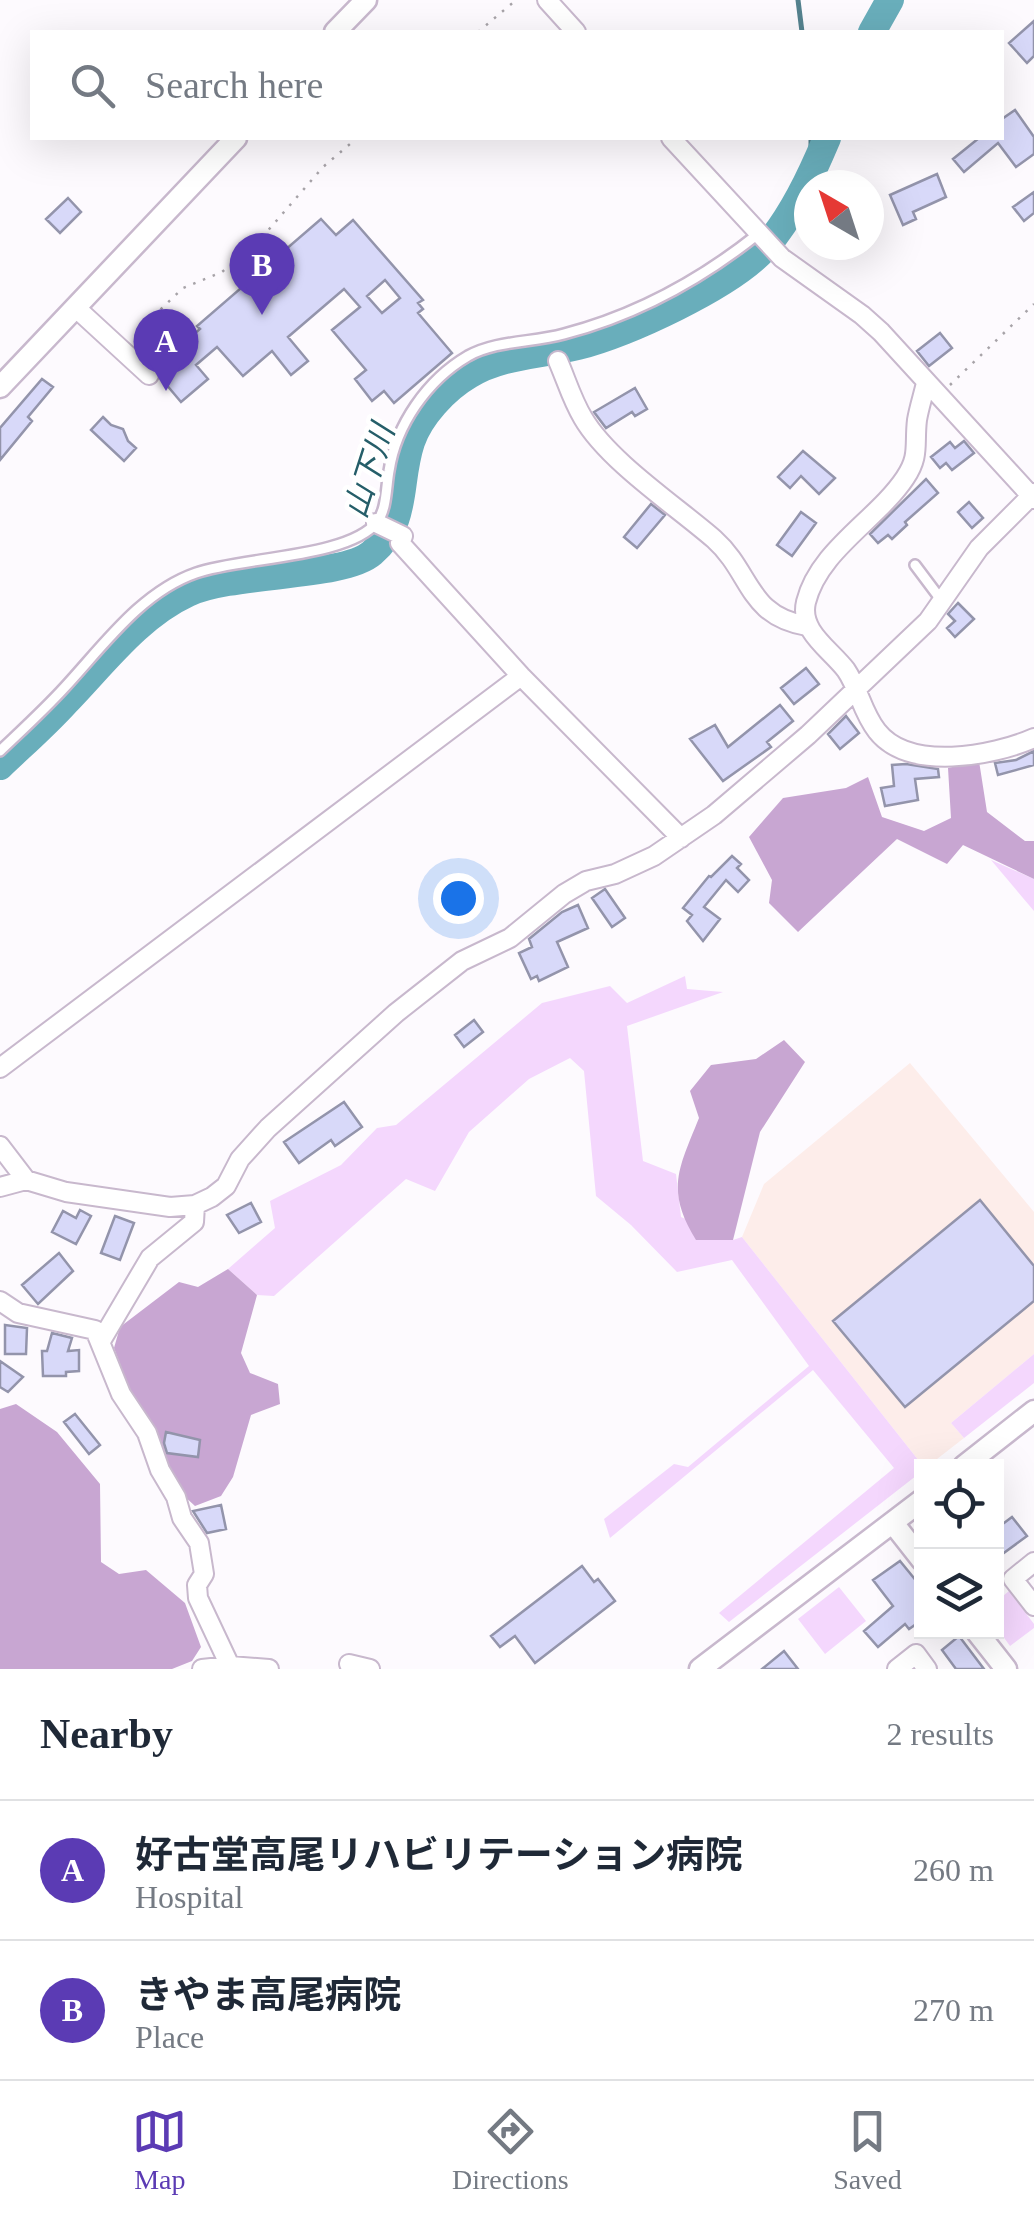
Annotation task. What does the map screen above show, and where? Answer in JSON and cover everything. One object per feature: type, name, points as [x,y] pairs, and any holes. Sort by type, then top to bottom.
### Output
[{"type":"street","points":[[337,30],[366,0]]},
{"type":"street","points":[[547,0],[574,30]]},
{"type":"street","points":[[0,387],[234,140]]},
{"type":"street","points":[[0,1187],[26,1180],[66,1192],[170,1207],[195,1205],[226,1186],[240,1159],[268,1128],[396,1013],[462,961],[510,938],[586,881],[615,874],[654,856],[746,788],[885,665],[928,621],[978,548],[1033,496],[862,315],[782,258],[673,140]]},
{"type":"street","points":[[75,307],[142,368]]},
{"type":"street","points":[[558,360],[583,418],[599,439],[682,516],[716,541],[764,609],[786,622],[807,626],[847,672],[878,734],[894,747],[950,757],[1013,747],[1034,738]]},
{"type":"street","points":[[807,626],[806,604],[817,575],[904,480],[917,458],[916,423],[932,390]]},
{"type":"street","points":[[378,524],[403,536],[400,544],[520,676],[681,838]]},
{"type":"street","points":[[0,1068],[520,676]]},
{"type":"street","points":[[0,1146],[26,1180]]},
{"type":"street","points":[[101,1342],[150,1258],[194,1222],[195,1205]]},
{"type":"street","points":[[0,1302],[18,1313],[94,1330],[121,1394],[148,1432],[182,1518],[199,1543],[204,1574],[197,1585],[198,1598],[230,1666]]},
{"type":"street","points":[[973,1459],[1034,1411]]},
{"type":"street","points":[[700,1669],[914,1506]]},
{"type":"street","points":[[892,1523],[914,1550]]},
{"type":"street","points":[[1034,1562],[1012,1579],[1034,1606]]},
{"type":"street","points":[[982,1639],[1006,1669]]},
{"type":"street","points":[[897,1669],[916,1654],[927,1669]]},
{"type":"street","points":[[348,1664],[370,1669]]},
{"type":"street","points":[[202,1669],[269,1669]]},
{"type":"lane","points":[[0,750],[143,604],[174,583],[234,563],[338,545],[378,524],[395,443],[405,417],[451,368],[489,348],[561,336],[656,300],[715,268],[758,234]]},
{"type":"lane","points":[[915,565],[942,601]]},
{"type":"path","points":[[480,30],[516,0]]},
{"type":"path","points":[[142,368],[160,310],[183,288],[222,272],[258,242],[323,167],[355,140]]},
{"type":"path","points":[[932,390],[1034,304]]},
{"type":"shaded area","points":[[979,761],[987,812],[1025,841],[1034,841],[1034,879],[963,845],[947,864],[897,839],[798,932],[769,903],[772,880],[749,837],[783,798],[846,788],[868,777],[882,817],[924,831],[951,818],[948,768]]},
{"type":"shaded area","points":[[991,860],[1034,879],[1034,911]]},
{"type":"shaded area","points":[[685,976],[687,989],[723,992],[627,1026],[643,1161],[676,1174],[681,1217],[733,1240],[742,1237],[917,1459],[914,1459],[914,1477],[729,1622],[719,1613],[894,1468],[813,1370],[610,1538],[604,1519],[674,1464],[688,1467],[809,1366],[732,1260],[677,1272],[596,1196],[584,1071],[570,1058],[529,1079],[469,1132],[435,1191],[406,1179],[274,1296],[257,1295],[228,1269],[275,1228],[270,1201],[341,1165],[377,1128],[396,1125],[542,1003],[610,986],[627,1003]]},
{"type":"shaded area","points":[[784,1040],[805,1062],[760,1132],[733,1240],[696,1240],[678,1193],[681,1165],[699,1118],[690,1091],[711,1065],[756,1059]]},
{"type":"shaded area","points":[[910,1063],[1034,1212],[1034,1354],[951,1423],[964,1438],[937,1459],[917,1459],[742,1237],[764,1184]]},
{"type":"shaded area","points":[[228,1269],[257,1295],[241,1353],[250,1373],[278,1384],[280,1404],[251,1415],[233,1477],[221,1496],[195,1506],[161,1463],[155,1428],[129,1388],[114,1348],[120,1327],[179,1282],[198,1287]]},
{"type":"shaded area","points":[[1034,1354],[1034,1383],[964,1438],[951,1423]]},
{"type":"shaded area","points":[[16,1404],[57,1432],[100,1484],[101,1562],[119,1574],[146,1570],[185,1603],[201,1647],[192,1661],[172,1669],[0,1669],[0,1409]]},
{"type":"shaded area","points":[[839,1587],[866,1621],[825,1654],[798,1619]]},
{"type":"shaded area","points":[[1009,1591],[1034,1624],[1010,1646],[1004,1638],[1004,1595]]},
{"type":"building","points":[[1034,21],[1034,56],[1027,63],[1009,43]]},
{"type":"building","points":[[1015,110],[1034,137],[1034,154],[1016,167],[998,143],[964,172],[953,159],[977,140],[1004,140],[1004,118]]},
{"type":"building","points":[[937,174],[946,197],[913,212],[916,219],[903,225],[890,195]]},
{"type":"building","points":[[1034,192],[1034,213],[1024,221],[1013,207]]},
{"type":"building","points":[[68,198],[81,212],[60,233],[46,219]]},
{"type":"building","points":[[321,219],[336,235],[353,220],[423,300],[418,303],[423,309],[418,313],[452,353],[394,403],[384,391],[372,401],[355,379],[366,370],[332,330],[360,307],[344,289],[288,337],[308,361],[291,375],[272,351],[243,376],[217,347],[196,365],[208,379],[181,402],[165,383],[171,378],[164,368],[165,359],[200,329],[197,326]],"holes":[[[385,280],[400,298],[382,313],[367,296]]]},
{"type":"building","points":[[940,333],[952,348],[929,366],[917,351]]},
{"type":"building","points":[[42,379],[53,387],[0,460],[0,428]]},
{"type":"building","points":[[635,388],[647,409],[635,416],[632,412],[606,428],[594,412]]},
{"type":"building","points":[[103,417],[123,429],[136,448],[124,461],[91,430]]},
{"type":"building","points":[[964,441],[974,453],[952,470],[946,463],[940,468],[931,457],[950,442],[955,448]]},
{"type":"building","points":[[803,451],[835,478],[819,494],[801,476],[790,488],[778,477]]},
{"type":"building","points":[[926,479],[938,493],[892,539],[888,535],[878,543],[870,534]]},
{"type":"building","points":[[969,502],[983,518],[972,528],[958,512]]},
{"type":"building","points":[[651,504],[665,515],[637,548],[624,537]]},
{"type":"building","points":[[801,512],[816,523],[792,556],[777,545]]},
{"type":"building","points":[[958,603],[974,619],[955,637],[947,628],[955,621],[948,614]]},
{"type":"building","points":[[806,668],[819,684],[794,704],[781,688]]},
{"type":"building","points":[[780,705],[793,721],[767,742],[771,747],[723,781],[690,739],[715,725],[728,747]]},
{"type":"building","points":[[846,716],[859,733],[840,749],[828,734]]},
{"type":"building","points":[[1034,751],[1034,765],[998,775],[995,763],[1016,760]]},
{"type":"building","points":[[892,765],[938,769],[939,777],[915,779],[918,800],[885,806],[881,788],[894,786]]},
{"type":"building","points":[[732,856],[749,880],[738,892],[726,880],[704,907],[720,919],[703,941],[687,921],[692,915],[683,908],[709,876]]},
{"type":"building","points":[[605,889],[625,918],[612,927],[592,898]]},
{"type":"building","points":[[578,905],[588,928],[557,942],[568,967],[539,981],[537,976],[531,979],[519,953],[532,947],[529,939],[562,912]]},
{"type":"building","points":[[474,1020],[483,1032],[464,1047],[455,1035]]},
{"type":"building","points":[[344,1102],[362,1127],[335,1146],[331,1140],[299,1163],[284,1142]]},
{"type":"building","points":[[980,1200],[1034,1266],[1034,1301],[905,1407],[833,1321]]},
{"type":"building","points":[[251,1203],[261,1222],[239,1233],[227,1215]]},
{"type":"building","points":[[80,1210],[91,1216],[76,1244],[52,1232],[63,1211],[76,1218]]},
{"type":"building","points":[[115,1216],[134,1223],[120,1260],[101,1253]]},
{"type":"building","points":[[59,1253],[73,1271],[38,1304],[22,1285]]},
{"type":"building","points":[[5,1325],[27,1328],[26,1354],[5,1354]]},
{"type":"building","points":[[52,1333],[72,1338],[68,1351],[79,1350],[79,1371],[66,1372],[66,1376],[43,1376],[42,1351],[47,1351]]},
{"type":"building","points":[[0,1361],[23,1377],[8,1392],[0,1387]]},
{"type":"building","points":[[75,1414],[100,1445],[89,1454],[64,1422]]},
{"type":"building","points":[[166,1432],[200,1440],[198,1457],[167,1453]]},
{"type":"building","points":[[221,1505],[226,1529],[207,1533],[193,1511]]},
{"type":"building","points":[[1012,1517],[1027,1536],[1004,1553],[1004,1549],[1004,1523]]},
{"type":"building","points":[[900,1561],[914,1578],[914,1626],[909,1629],[905,1624],[878,1647],[864,1631],[893,1606],[873,1580]]},
{"type":"building","points":[[582,1566],[615,1601],[535,1663],[515,1636],[500,1647],[491,1636]]},
{"type":"building","points":[[961,1639],[984,1669],[956,1669],[942,1650]]},
{"type":"building","points":[[784,1651],[798,1669],[762,1669]]},
{"type":"waterway","points":[[798,0],[802,30]]},
{"type":"waterway","name":"山下川","points":[[873,30],[890,0]]},
{"type":"waterway","points":[[811,140],[811,150],[818,159]]},
{"type":"waterway","name":"山下川","points":[[0,766],[122,642],[170,603],[208,586],[337,567],[372,553],[392,528],[397,514],[415,432],[442,395],[481,368],[599,340],[677,307],[727,278],[764,249],[783,223],[826,140]]},
{"type":"place","name":"きやま高尾病院","points":[[262,315]]},
{"type":"place","name":"好古堂高尾リハビリテーション病院","points":[[166,391]]}]
